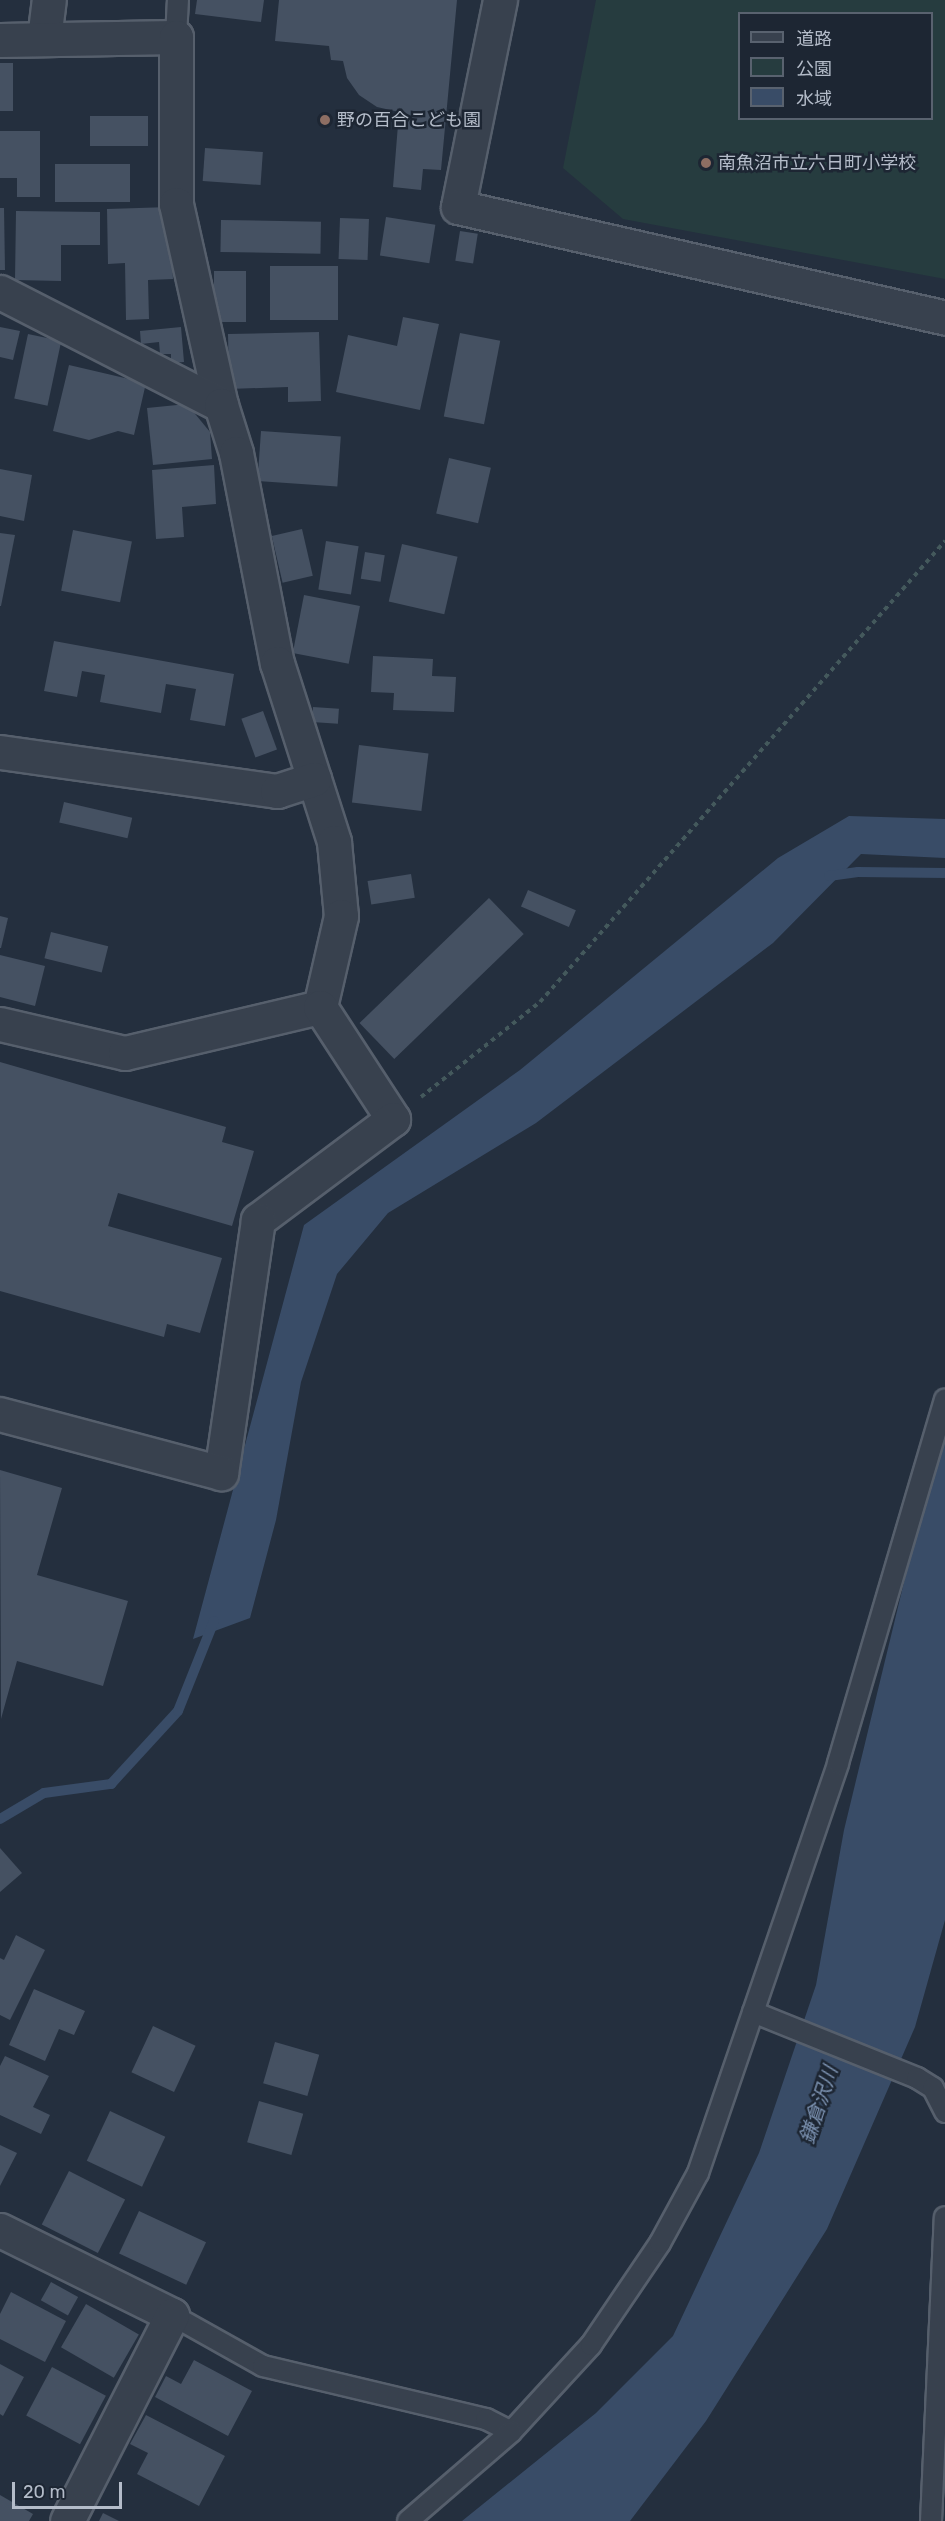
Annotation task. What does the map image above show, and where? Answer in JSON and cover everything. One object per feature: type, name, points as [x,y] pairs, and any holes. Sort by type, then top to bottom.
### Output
[{"type":"street","points":[[44,39],[50,0]]},
{"type":"street","points":[[500,0],[458,207],[945,318]]},
{"type":"street","points":[[0,40],[176,37],[176,204],[221,405],[236,453],[277,663],[334,842],[341,916],[320,1007],[393,1119],[258,1220],[221,1473],[0,1414]]},
{"type":"street","points":[[0,292],[221,405]]},
{"type":"street","points":[[0,752],[278,791],[314,779]]},
{"type":"street","points":[[0,1024],[125,1053],[320,1007]]},
{"type":"street","points":[[4,2241],[172,2315],[67,2521]]},
{"type":"lane","points":[[176,37],[178,0]]},
{"type":"lane","points":[[408,2521],[511,2432],[591,2345],[660,2243],[698,2173],[838,1763],[945,1399]]},
{"type":"lane","points":[[753,2012],[917,2078],[933,2088],[945,2112]]},
{"type":"lane","points":[[931,2521],[945,2217]]},
{"type":"lane","points":[[172,2315],[263,2366],[486,2419],[511,2432]]},
{"type":"path","points":[[393,1119],[540,1002],[945,542]]},
{"type":"green space","name":"南魚沼市立六日町小学校","points":[[596,0],[945,0],[945,279],[623,219],[563,168]]},
{"type":"water","points":[[849,816],[945,819],[945,858],[861,854],[773,943],[536,1123],[388,1213],[337,1274],[301,1382],[276,1520],[250,1618],[193,1639],[304,1225],[520,1070],[778,858]]},
{"type":"water","name":"鎌倉沢川","points":[[945,1413],[945,1920],[915,2027],[827,2229],[706,2421],[630,2521],[462,2521],[596,2413],[673,2336],[759,2153],[816,1985],[844,1830]]},
{"type":"building","points":[[197,0],[264,0],[261,22],[195,14]]},
{"type":"building","points":[[279,0],[457,0],[441,170],[423,169],[421,190],[393,187],[399,112],[377,107],[359,95],[347,78],[343,61],[331,60],[329,46],[275,41]]},
{"type":"building","points":[[0,63],[13,63],[13,111],[0,111]]},
{"type":"building","points":[[90,116],[148,116],[148,146],[90,146]]},
{"type":"building","points":[[0,131],[40,131],[40,197],[17,197],[17,178],[0,178]]},
{"type":"building","points":[[205,148],[263,152],[261,185],[203,181]]},
{"type":"building","points":[[55,164],[130,164],[130,202],[55,202]]},
{"type":"building","points":[[170,207],[173,279],[148,280],[149,319],[126,320],[125,263],[108,264],[107,209]]},
{"type":"building","points":[[0,208],[4,208],[5,270],[0,270]]},
{"type":"building","points":[[16,211],[100,212],[100,245],[61,245],[61,281],[15,280]]},
{"type":"building","points":[[386,217],[435,225],[429,263],[380,256]]},
{"type":"building","points":[[340,218],[369,219],[368,260],[339,259]]},
{"type":"building","points":[[221,220],[321,222],[320,254],[220,252]]},
{"type":"building","points":[[460,231],[478,234],[473,263],[455,261]]},
{"type":"building","points":[[270,266],[338,266],[338,320],[270,320]]},
{"type":"building","points":[[214,271],[246,271],[246,322],[214,322]]},
{"type":"building","points":[[403,317],[439,324],[420,410],[336,392],[348,335],[397,346]]},
{"type":"building","points":[[0,327],[20,331],[13,360],[0,357]]},
{"type":"building","points":[[181,327],[184,362],[171,363],[171,354],[160,354],[159,342],[141,344],[140,331]]},
{"type":"building","points":[[319,332],[321,401],[288,402],[288,387],[229,389],[228,334]]},
{"type":"building","points":[[460,333],[500,341],[484,424],[444,416]]},
{"type":"building","points":[[28,334],[61,341],[48,406],[14,399]]},
{"type":"building","points":[[69,365],[146,383],[134,435],[118,431],[89,440],[53,431]]},
{"type":"building","points":[[187,404],[210,432],[212,459],[153,465],[147,408]]},
{"type":"building","points":[[261,431],[341,437],[337,486],[258,481]]},
{"type":"building","points":[[449,458],[491,468],[478,523],[436,514]]},
{"type":"building","points":[[214,465],[216,504],[182,507],[184,537],[156,539],[152,470]]},
{"type":"building","points":[[0,469],[32,475],[24,521],[0,516]]},
{"type":"building","points":[[302,529],[313,576],[283,583],[272,536]]},
{"type":"building","points":[[73,530],[132,541],[120,602],[61,591]]},
{"type":"building","points":[[0,533],[15,535],[1,606],[0,606]]},
{"type":"building","points":[[326,541],[359,546],[351,595],[318,589]]},
{"type":"building","points":[[402,544],[458,557],[444,614],[389,601]]},
{"type":"building","points":[[365,552],[385,555],[381,582],[361,579]]},
{"type":"building","points":[[304,595],[360,606],[349,664],[293,653]]},
{"type":"building","points":[[54,641],[234,674],[225,726],[190,720],[196,689],[166,684],[161,713],[100,702],[105,675],[82,671],[77,697],[44,691]]},
{"type":"building","points":[[373,656],[433,659],[432,676],[456,677],[454,712],[393,710],[394,693],[371,692]]},
{"type":"building","points":[[313,707],[339,709],[338,724],[312,722]]},
{"type":"building","points":[[263,711],[277,750],[255,757],[241,719]]},
{"type":"building","points":[[359,745],[428,754],[421,811],[352,803]]},
{"type":"building","points":[[64,802],[132,818],[127,838],[59,822]]},
{"type":"building","points":[[411,874],[415,898],[371,905],[368,881]]},
{"type":"building","points":[[528,890],[576,910],[569,927],[521,907]]},
{"type":"building","points":[[489,898],[524,934],[394,1059],[360,1023]]},
{"type":"building","points":[[0,916],[8,918],[1,948],[0,948]]},
{"type":"building","points":[[51,932],[108,946],[102,972],[44,958]]},
{"type":"building","points":[[0,955],[45,966],[35,1006],[0,997]]},
{"type":"building","points":[[0,1062],[226,1127],[222,1142],[254,1151],[232,1226],[118,1193],[108,1226],[222,1258],[200,1333],[167,1324],[164,1337],[0,1291]]},
{"type":"building","points":[[0,1470],[62,1488],[37,1575],[128,1601],[103,1686],[17,1661],[1,1719]]},
{"type":"building","points":[[0,1848],[22,1873],[0,1892]]},
{"type":"building","points":[[16,1935],[45,1950],[10,2020],[0,2015],[0,1958],[4,1960]]},
{"type":"building","points":[[34,1989],[85,2011],[74,2035],[59,2029],[45,2061],[9,2045]]},
{"type":"building","points":[[153,2026],[196,2046],[174,2092],[131,2072]]},
{"type":"building","points":[[275,2042],[319,2055],[307,2096],[263,2083]]},
{"type":"building","points":[[5,2056],[49,2076],[33,2107],[50,2115],[41,2134],[0,2115],[0,2066]]},
{"type":"building","points":[[259,2101],[303,2114],[291,2155],[247,2142]]},
{"type":"building","points":[[110,2111],[165,2137],[142,2187],[87,2161]]},
{"type":"building","points":[[0,2145],[17,2153],[0,2186]]},
{"type":"building","points":[[69,2171],[125,2200],[98,2253],[42,2224]]},
{"type":"building","points":[[139,2211],[206,2242],[186,2285],[119,2254]]},
{"type":"building","points":[[51,2282],[78,2297],[68,2315],[41,2300]]},
{"type":"building","points":[[11,2292],[66,2321],[45,2362],[0,2339],[0,2314]]},
{"type":"building","points":[[86,2304],[139,2334],[114,2378],[61,2347]]},
{"type":"building","points":[[194,2360],[252,2391],[228,2436],[155,2397],[166,2376],[181,2384]]},
{"type":"building","points":[[0,2364],[24,2377],[3,2416],[0,2414]]},
{"type":"building","points":[[52,2367],[106,2396],[80,2444],[26,2416]]},
{"type":"building","points":[[146,2415],[225,2456],[199,2506],[137,2474],[148,2453],[130,2444]]},
{"type":"building","points":[[0,2495],[33,2514],[29,2521],[0,2521]]},
{"type":"building","points":[[103,2513],[119,2521],[99,2521]]},
{"type":"waterway","points":[[829,876],[858,872],[945,873]]},
{"type":"waterway","points":[[0,1819],[44,1793],[111,1784],[178,1711],[214,1621]]},
{"type":"place","name":"野の百合こども園","points":[[325,120]]},
{"type":"place","name":"南魚沼市立六日町小学校","points":[[706,163]]}]
